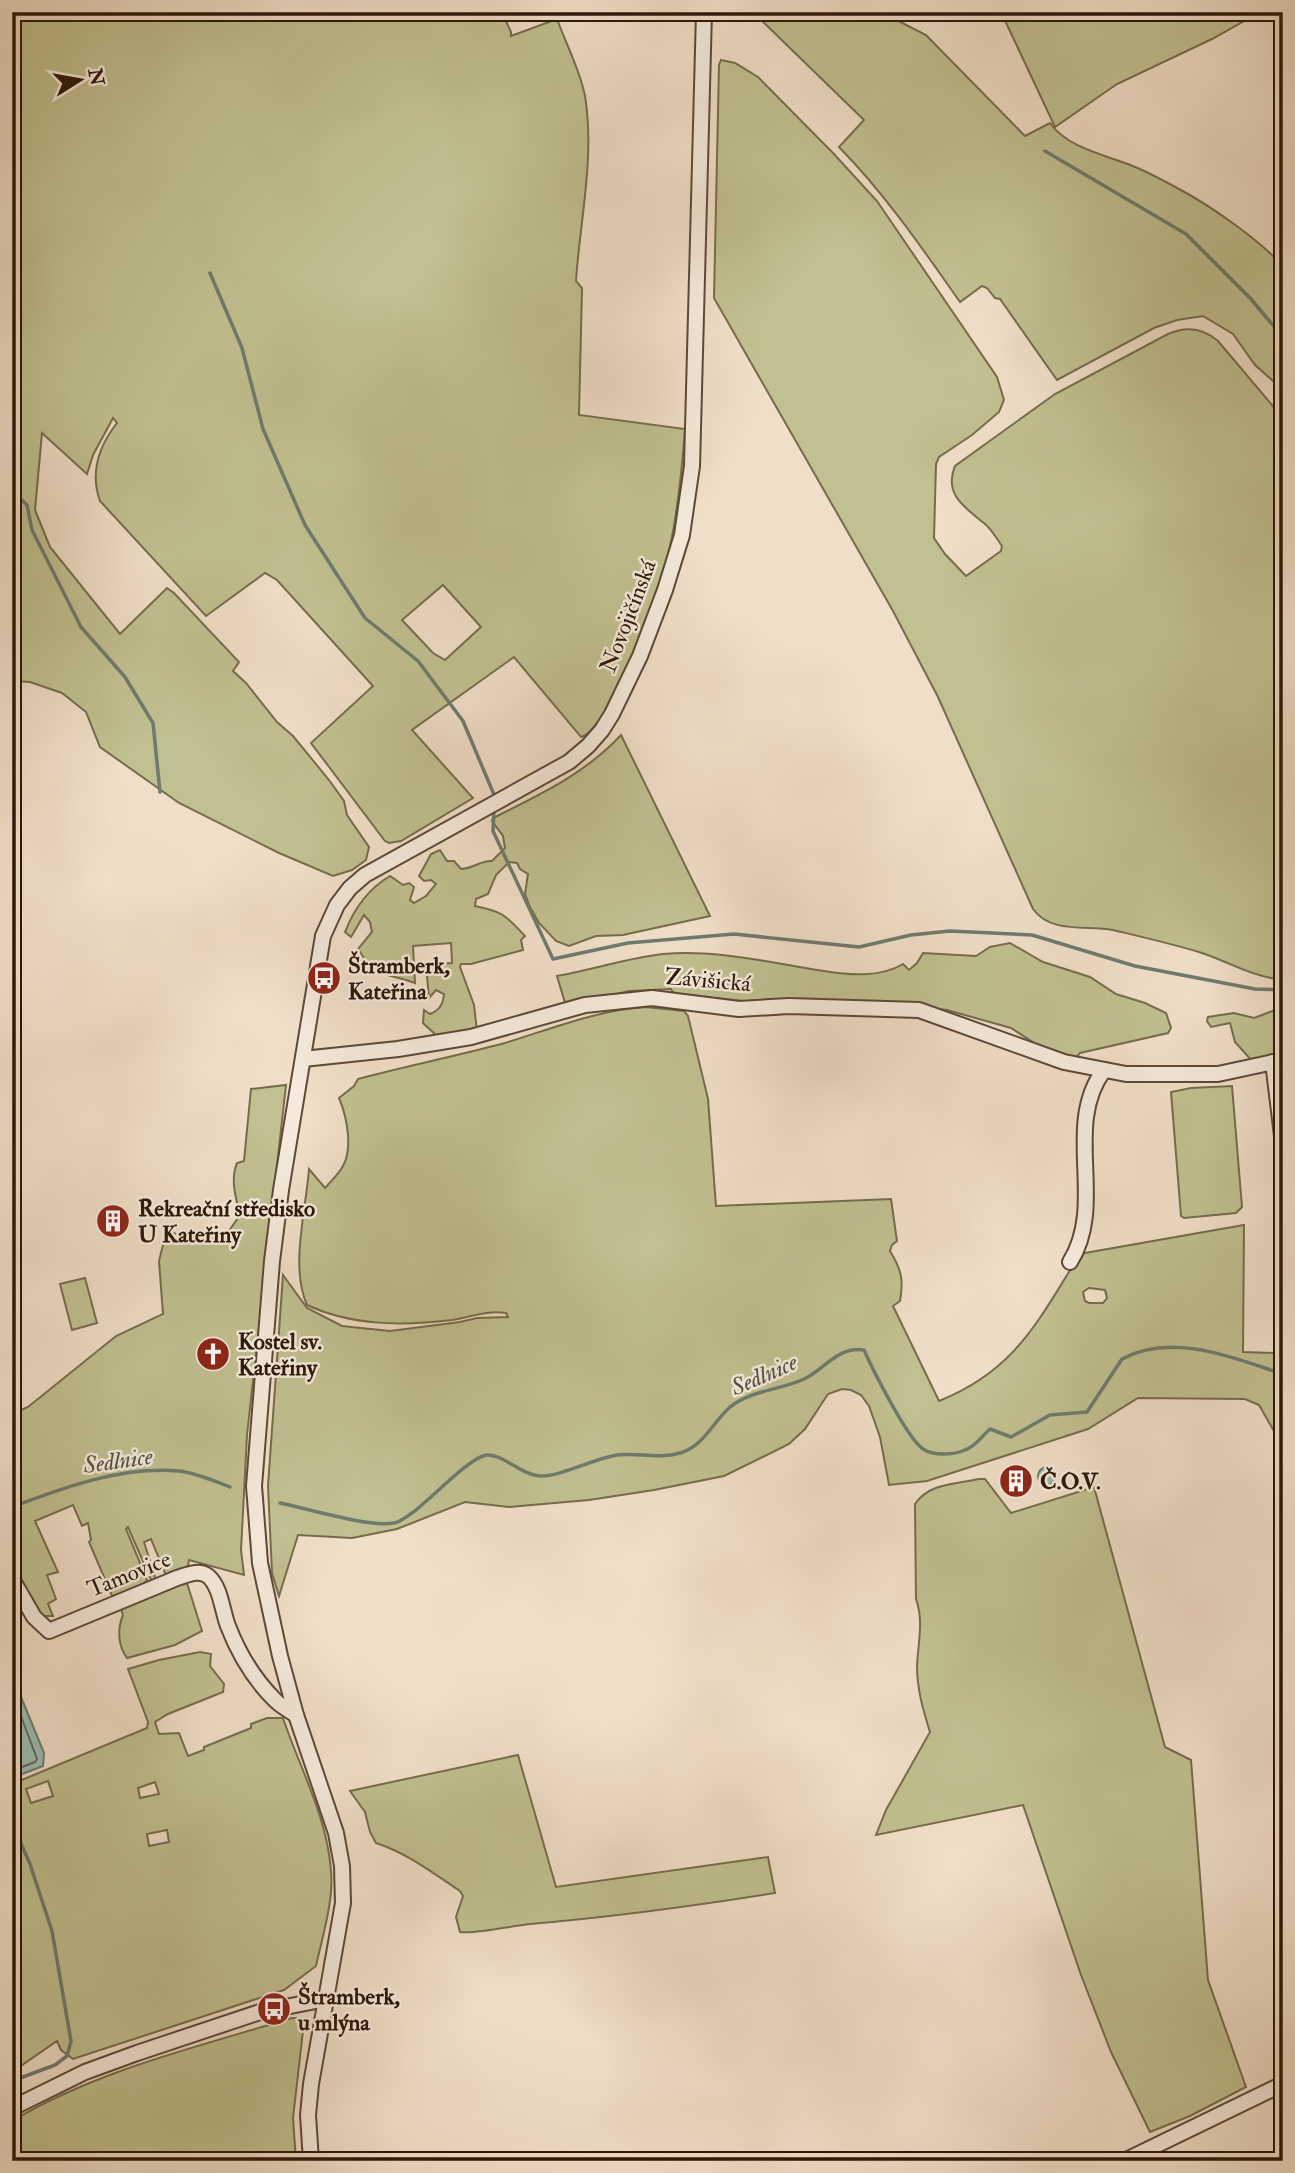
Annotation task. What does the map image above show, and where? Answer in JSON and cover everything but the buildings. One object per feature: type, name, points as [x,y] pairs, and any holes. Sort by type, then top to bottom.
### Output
[{"type":"street","name":"Novojičínská","points":[[311,2161],[308,2115],[311,2084],[343,1903],[342,1866],[337,1833],[296,1714],[280,1656],[260,1563],[254,1486],[272,1261],[281,1190],[323,936],[331,915],[350,888],[376,869],[569,762],[588,746],[612,714],[640,656],[682,535],[692,466],[704,12]]},
{"type":"street","name":"Závišická","points":[[303,1059],[398,1049],[471,1037],[585,1005],[652,998],[739,1009],[802,1006],[919,1010],[1064,1062],[1126,1074],[1218,1074],[1278,1061]]},
{"type":"street","points":[[1278,1061],[1282,1136]]},
{"type":"street","points":[[1070,1262],[1080,1246],[1087,1219],[1087,1106],[1097,1079],[1104,1070]]},
{"type":"street","name":"Tamovice","points":[[12,1579],[34,1617],[49,1631],[177,1578],[193,1573],[210,1577],[216,1587],[228,1625],[249,1667],[275,1701],[296,1714]]},
{"type":"street","points":[[12,2108],[85,2072],[137,2053],[260,2012],[326,1999]]},
{"type":"street","points":[[1124,2161],[1283,2084]]},
{"type":"shaded area","points":[[12,12],[502,12],[511,36],[557,19],[580,77],[588,119],[588,165],[576,281],[582,288],[579,415],[685,429],[677,506],[664,568],[633,653],[606,709],[593,728],[581,737],[514,657],[412,730],[473,798],[401,841],[385,841],[311,743],[373,686],[277,580],[265,573],[206,616],[100,501],[96,470],[105,441],[117,423],[113,418],[93,455],[87,474],[42,433],[35,510],[50,547],[120,634],[167,588],[174,593],[239,662],[233,671],[329,780],[344,801],[347,815],[369,847],[366,860],[352,870],[333,876],[279,853],[179,803],[100,747],[86,712],[62,693],[30,682],[12,681]],"holes":[[[443,585],[481,627],[445,660],[433,653],[402,620]]]},
{"type":"shaded area","points":[[756,12],[881,12],[926,35],[1025,136],[1050,123],[1074,143],[1152,175],[1192,196],[1234,224],[1283,266],[1283,390],[1255,365],[1233,334],[1203,316],[1177,320],[1154,328],[1057,380],[1000,299],[995,298],[987,288],[982,286],[960,302],[888,203],[839,147],[864,120],[761,20]]},
{"type":"shaded area","points":[[1001,12],[1260,12],[1212,39],[1117,84],[1055,127]]},
{"type":"shaded area","points":[[721,60],[735,63],[758,77],[877,201],[997,377],[1004,400],[999,412],[972,435],[939,457],[936,464],[934,538],[966,576],[1001,551],[1002,546],[990,529],[958,500],[952,485],[955,466],[1055,394],[1168,334],[1194,330],[1206,333],[1218,341],[1283,418],[1283,980],[1261,976],[1202,953],[1146,938],[1113,930],[1059,925],[1040,917],[1033,909],[938,697],[893,611],[714,298]]},
{"type":"shaded area","points":[[621,735],[710,916],[623,935],[596,936],[569,946],[556,941],[539,923],[525,894],[528,874],[520,869],[517,863],[509,862],[496,875],[488,894],[476,899],[475,906],[492,910],[508,919],[525,936],[521,940],[523,950],[471,964],[461,964],[474,1005],[477,1031],[438,1037],[423,1023],[424,1010],[430,1014],[439,1009],[444,994],[436,990],[429,998],[426,965],[452,963],[451,943],[413,946],[415,983],[382,973],[370,965],[358,949],[372,932],[370,922],[364,915],[351,937],[345,932],[357,908],[368,893],[390,876],[403,885],[409,883],[414,887],[410,900],[414,903],[426,896],[436,884],[431,880],[424,881],[419,876],[431,854],[440,850],[447,861],[454,861],[461,869],[492,861],[505,848],[503,836],[492,821],[493,818],[577,772]]},
{"type":"shaded area","points":[[1010,943],[1043,962],[1090,977],[1116,994],[1166,1013],[1171,1028],[1168,1033],[1080,1053],[1076,1058],[1053,1055],[1011,1028],[947,1010],[877,1002],[743,1001],[674,994],[671,989],[629,991],[566,1006],[557,976],[636,958],[683,953],[723,955],[864,974],[884,972],[903,964],[909,970],[923,953],[976,956],[990,947]]},
{"type":"shaded area","points":[[646,1007],[684,1011],[688,1016],[708,1099],[716,1206],[891,1199],[897,1241],[890,1251],[899,1269],[902,1286],[900,1301],[893,1306],[939,1401],[965,1389],[1005,1360],[1036,1324],[1077,1259],[1085,1253],[1244,1225],[1243,1352],[1276,1353],[1283,1357],[1283,1447],[1259,1405],[1245,1399],[1138,1398],[1088,1429],[927,1481],[889,1485],[880,1437],[869,1406],[861,1395],[842,1389],[828,1394],[805,1429],[789,1444],[724,1476],[589,1500],[509,1507],[465,1502],[397,1529],[352,1538],[298,1535],[279,1596],[272,1573],[268,1486],[283,1275],[307,1308],[342,1326],[390,1331],[477,1318],[508,1317],[506,1313],[492,1312],[434,1322],[378,1323],[342,1317],[307,1305],[302,1290],[299,1256],[309,1169],[325,1188],[346,1159],[348,1132],[339,1098],[354,1086],[358,1079],[628,1009]],"holes":[[[1089,1288],[1105,1290],[1107,1298],[1103,1303],[1085,1301],[1083,1292]]]},
{"type":"shaded area","points":[[1283,1007],[1283,1054],[1252,1061],[1235,1042],[1230,1023],[1211,1027],[1207,1021],[1208,1017],[1234,1013],[1254,1018]]},
{"type":"shaded area","points":[[286,1085],[247,1435],[241,1550],[244,1575],[189,1560],[187,1570],[167,1578],[151,1539],[144,1542],[156,1581],[152,1582],[128,1527],[126,1529],[147,1580],[142,1587],[113,1598],[89,1542],[91,1540],[88,1523],[82,1526],[73,1505],[35,1521],[58,1572],[47,1575],[56,1599],[48,1604],[53,1616],[45,1616],[41,1620],[12,1574],[12,1414],[28,1407],[116,1336],[163,1314],[159,1261],[167,1229],[195,1241],[226,1235],[240,1215],[234,1176],[237,1163],[244,1161],[251,1089]]},
{"type":"shaded area","points":[[1232,1086],[1242,1207],[1236,1213],[1184,1218],[1181,1216],[1171,1092]]},
{"type":"shaded area","points":[[85,1278],[97,1323],[72,1330],[60,1284]]},
{"type":"shaded area","points":[[985,1479],[1011,1513],[1094,1487],[1165,1747],[1191,1760],[1208,1980],[1246,2087],[1190,2116],[1150,2132],[1111,2052],[1081,1975],[1023,1805],[876,1835],[886,1810],[930,1732],[917,1675],[920,1624],[916,1599],[915,1504],[935,1488]]},
{"type":"shaded area","points":[[186,1580],[202,1631],[175,1645],[127,1658],[119,1637],[123,1615],[120,1607]]},
{"type":"shaded area","points":[[200,1652],[211,1654],[210,1666],[224,1684],[223,1692],[155,1722],[159,1734],[179,1733],[188,1756],[251,1728],[251,1724],[267,1718],[283,1718],[319,1812],[331,1871],[331,1894],[316,1966],[284,1990],[73,2059],[61,2050],[57,2041],[12,2072],[12,1784],[147,1728],[148,1722],[128,1669]],"holes":[[[48,1781],[53,1796],[31,1803],[26,1789]],[[155,1782],[159,1794],[140,1798],[138,1788]],[[167,1830],[169,1842],[149,1846],[147,1834]]]},
{"type":"shaded area","points":[[518,1755],[556,1887],[768,1857],[775,1893],[653,1911],[460,1932],[456,1917],[463,1896],[460,1891],[409,1858],[376,1843],[365,1812],[350,1791]]},
{"type":"shaded area","points":[[292,2018],[301,2018],[304,2022],[293,2118],[296,2161],[12,2161],[12,2121],[45,2103],[79,2087],[149,2061]]},
{"type":"water","points":[[1047,1467],[1053,1470],[1056,1476],[1053,1482],[1047,1485],[1041,1482],[1038,1476],[1041,1470]]},
{"type":"water","points":[[12,1675],[44,1753],[43,1766],[12,1778]]},
{"type":"waterway","points":[[1045,151],[1186,234],[1250,298],[1283,337]]},
{"type":"waterway","points":[[210,273],[242,348],[263,429],[305,525],[365,618],[418,661],[463,721],[495,797]]},
{"type":"waterway","points":[[12,491],[27,505],[32,530],[81,627],[125,677],[153,723],[160,792]]},
{"type":"waterway","points":[[494,809],[493,831],[553,959],[628,943],[734,934],[859,947],[911,935],[950,931],[1032,935],[1135,966],[1255,989],[1283,990]]},
{"type":"waterway","name":"Sedlnice","points":[[280,1503],[370,1523],[394,1523],[412,1513],[471,1463],[487,1455],[533,1475],[547,1476],[612,1456],[663,1456],[680,1453],[695,1445],[724,1413],[739,1401],[804,1379],[847,1351],[864,1350],[908,1432],[923,1449],[938,1454],[969,1449],[990,1429],[1011,1437],[1050,1415],[1087,1412],[1122,1359],[1141,1351],[1161,1348],[1202,1350],[1283,1374]]},
{"type":"waterway","name":"Sedlnice","points":[[12,1507],[94,1480],[136,1472],[186,1472],[230,1487]]},
{"type":"waterway","points":[[12,1823],[30,1864],[52,1931],[71,2041],[67,2056],[55,2065],[12,2081]]},
{"type":"place","name":"Štramberk, Kateřina","points":[[324,978]]},
{"type":"place","name":"Rekreační středisko U Kateřiny","points":[[113,1221]]},
{"type":"place","name":"Kostel sv. Kateřiny","points":[[213,1354]]},
{"type":"place","name":"Č.O.V.","points":[[1016,1481]]},
{"type":"place","name":"Štramberk, u mlýna","points":[[274,2009]]}]
